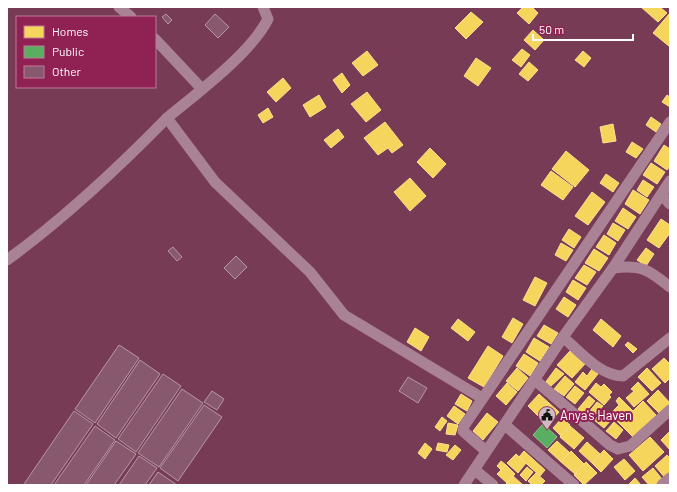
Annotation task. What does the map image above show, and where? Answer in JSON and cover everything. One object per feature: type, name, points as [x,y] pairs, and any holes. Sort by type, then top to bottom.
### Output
[{"type":"street","points":[[119,7],[130,16]]},
{"type":"street","points":[[7,260],[52,227],[129,157],[167,118],[202,89],[262,32],[268,19],[264,7]]},
{"type":"street","points":[[156,40],[202,89]]},
{"type":"street","points":[[167,118],[214,182],[310,272],[344,315],[482,398]]},
{"type":"street","points":[[486,451],[462,431],[482,398],[670,122]]},
{"type":"street","points":[[464,485],[486,451],[506,425],[563,337],[613,268],[670,182]]},
{"type":"street","points":[[662,195],[670,204]]},
{"type":"street","points":[[613,268],[630,266],[651,271],[670,287]]},
{"type":"street","points":[[563,337],[603,371],[614,376],[623,376],[670,338]]},
{"type":"street","points":[[535,380],[610,445],[618,449],[630,446],[670,410]]},
{"type":"street","points":[[506,425],[574,485]]},
{"type":"street","points":[[475,470],[493,485]]},
{"type":"street","points":[[662,485],[670,478]]},
{"type":"building: Homes","points":[[523,7],[532,7],[538,13],[529,24],[517,13]]},
{"type":"building: Homes","points":[[641,7],[660,7],[667,13],[658,22]]},
{"type":"building: Homes","points":[[471,12],[483,22],[466,39],[455,28]]},
{"type":"building: Homes","points":[[669,14],[670,15],[670,47],[653,33]]},
{"type":"building: Homes","points":[[533,30],[544,40],[535,50],[524,40]]},
{"type":"building: Homes","points":[[522,49],[530,55],[521,67],[512,60]]},
{"type":"building: Homes","points":[[367,51],[378,65],[363,76],[352,63]]},
{"type":"building: Homes","points":[[583,51],[591,58],[584,67],[575,60]]},
{"type":"building: Homes","points":[[476,58],[491,68],[478,86],[464,76]]},
{"type":"building: Homes","points":[[529,62],[538,70],[528,81],[519,74]]},
{"type":"building: Homes","points":[[342,73],[350,85],[342,93],[333,80]]},
{"type":"building: Homes","points":[[283,78],[291,88],[276,102],[267,92]]},
{"type":"building: Homes","points":[[367,92],[381,110],[366,122],[351,104]]},
{"type":"building: Homes","points":[[319,95],[326,107],[310,117],[303,105]]},
{"type":"building: Homes","points":[[667,95],[670,97],[670,107],[662,102]]},
{"type":"building: Homes","points":[[268,108],[273,117],[263,123],[258,115]]},
{"type":"building: Homes","points":[[651,117],[661,124],[656,132],[646,125]]},
{"type":"building: Homes","points":[[385,122],[403,145],[392,153],[388,148],[378,155],[364,138]]},
{"type":"building: Homes","points":[[613,124],[616,141],[603,143],[600,127]]},
{"type":"building: Homes","points":[[338,129],[344,137],[331,148],[324,140]]},
{"type":"building: Homes","points":[[632,142],[643,149],[636,158],[626,152]]},
{"type":"building: Homes","points":[[664,145],[670,149],[670,166],[667,170],[654,161]]},
{"type":"building: Homes","points":[[430,148],[446,164],[433,178],[417,162]]},
{"type":"building: Homes","points":[[566,151],[589,170],[575,187],[552,169]]},
{"type":"building: Homes","points":[[651,163],[665,172],[657,184],[643,175]]},
{"type":"building: Homes","points":[[551,171],[573,187],[563,200],[541,185]]},
{"type":"building: Homes","points":[[606,174],[619,183],[613,192],[600,183]]},
{"type":"building: Homes","points":[[410,178],[426,196],[410,211],[394,192]]},
{"type":"building: Homes","points":[[643,180],[654,187],[647,197],[637,190]]},
{"type":"building: Homes","points":[[633,190],[649,200],[640,214],[625,204]]},
{"type":"building: Homes","points":[[592,192],[605,202],[588,225],[575,216]]},
{"type":"building: Homes","points":[[623,208],[636,217],[628,229],[615,221]]},
{"type":"building: Homes","points":[[661,219],[670,225],[670,233],[659,248],[647,240]]},
{"type":"building: Homes","points":[[613,223],[625,230],[618,241],[607,234]]},
{"type":"building: Homes","points":[[569,229],[581,237],[574,248],[562,240]]},
{"type":"building: Homes","points":[[604,235],[616,243],[609,255],[596,247]]},
{"type":"building: Homes","points":[[561,243],[573,250],[566,261],[555,255]]},
{"type":"building: Homes","points":[[646,248],[654,254],[646,266],[637,260]]},
{"type":"building: Homes","points":[[594,249],[608,258],[599,271],[585,263]]},
{"type":"building: Homes","points":[[584,265],[596,272],[587,285],[575,278]]},
{"type":"building: Homes","points":[[535,277],[547,283],[535,306],[523,300]]},
{"type":"building: Homes","points":[[573,280],[586,288],[578,300],[566,292]]},
{"type":"building: Homes","points":[[564,297],[576,305],[568,317],[556,309]]},
{"type":"building: Homes","points":[[513,318],[523,324],[512,343],[502,337]]},
{"type":"building: Homes","points":[[458,319],[475,332],[468,341],[451,328]]},
{"type":"building: Homes","points":[[601,319],[621,336],[613,347],[593,330]]},
{"type":"building: Homes","points":[[544,325],[558,333],[551,344],[537,336]]},
{"type":"building: Homes","points":[[415,328],[429,337],[421,351],[407,342]]},
{"type":"building: Homes","points":[[534,338],[549,347],[540,361],[526,352]]},
{"type":"building: Homes","points":[[628,342],[637,349],[633,353],[625,345]]},
{"type":"building: Homes","points":[[488,346],[503,356],[484,387],[468,378]]},
{"type":"building: Homes","points":[[570,351],[585,364],[572,378],[557,365]]},
{"type":"building: Homes","points":[[524,354],[538,363],[530,376],[516,366]]},
{"type":"building: Homes","points":[[664,358],[670,364],[670,378],[665,383],[652,369]]},
{"type":"building: Homes","points":[[517,368],[528,378],[518,391],[506,381]]},
{"type":"building: Homes","points":[[556,368],[564,374],[550,387],[545,383]]},
{"type":"building: Homes","points":[[647,368],[661,383],[652,391],[638,377]]},
{"type":"building: Homes","points":[[592,369],[598,374],[585,390],[575,382],[583,372],[587,376]]},
{"type":"building: Homes","points":[[565,376],[574,384],[564,396],[554,389]]},
{"type":"building: Homes","points":[[638,382],[649,394],[634,407],[626,398],[634,391],[631,389]]},
{"type":"building: Homes","points":[[507,383],[517,392],[506,405],[496,396]]},
{"type":"building: Homes","points":[[596,383],[601,387],[604,384],[612,392],[609,395],[611,397],[604,405],[589,392]]},
{"type":"building: Homes","points":[[575,386],[584,393],[575,404],[566,397]]},
{"type":"building: Homes","points":[[658,390],[670,403],[659,413],[647,401]]},
{"type":"building: Homes","points":[[461,394],[472,401],[467,411],[455,404]]},
{"type":"building: Homes","points":[[539,394],[549,403],[538,416],[528,406]]},
{"type":"building: Homes","points":[[589,396],[595,401],[584,414],[578,409]]},
{"type":"building: Homes","points":[[619,397],[633,411],[643,401],[656,415],[634,438],[610,414],[619,405],[616,401]]},
{"type":"building: Homes","points":[[597,402],[603,406],[594,416],[589,412]]},
{"type":"building: Homes","points":[[549,403],[559,412],[549,423],[539,414]]},
{"type":"building: Homes","points":[[454,406],[465,414],[458,424],[447,416]]},
{"type":"building: Homes","points":[[603,411],[612,419],[604,428],[594,420]]},
{"type":"building: Homes","points":[[487,413],[498,422],[483,440],[473,431]]},
{"type":"building: Homes","points":[[442,417],[447,421],[440,431],[435,427]]},
{"type":"building: Homes","points":[[562,418],[570,425],[561,436],[553,428]]},
{"type":"building: Homes","points":[[614,422],[623,430],[616,439],[606,431]]},
{"type":"building: Homes","points":[[448,423],[458,425],[455,435],[446,434]]},
{"type":"building: Homes","points":[[570,426],[584,438],[574,449],[560,437]]},
{"type":"building: Homes","points":[[670,431],[670,450],[661,440]]},
{"type":"building: Homes","points":[[650,437],[664,452],[643,471],[629,455]]},
{"type":"building: Homes","points":[[557,441],[570,453],[561,462],[548,450]]},
{"type":"building: Homes","points":[[587,442],[600,454],[592,463],[579,451]]},
{"type":"building: Homes","points":[[425,443],[432,449],[425,459],[418,453]]},
{"type":"building: Homes","points":[[438,443],[449,445],[447,452],[436,450]]},
{"type":"building: Homes","points":[[455,445],[461,450],[453,460],[446,455]]},
{"type":"building: Homes","points":[[604,450],[613,459],[601,472],[592,463]]},
{"type":"building: Homes","points":[[524,451],[545,470],[540,476],[519,457]]},
{"type":"building: Homes","points":[[571,451],[584,464],[575,474],[561,462]]},
{"type":"building: Homes","points":[[516,454],[526,463],[518,473],[507,463]]},
{"type":"building: Homes","points":[[667,455],[670,458],[670,476],[666,479],[655,466]]},
{"type":"building: Homes","points":[[624,459],[635,471],[625,480],[614,467]]},
{"type":"building: Homes","points":[[501,461],[506,465],[501,470],[497,466]]},
{"type":"building: Homes","points":[[586,462],[597,473],[584,485],[574,475]]},
{"type":"building: Homes","points":[[506,465],[515,474],[507,483],[497,474]]},
{"type":"building: Homes","points":[[527,467],[533,472],[526,481],[520,475]]},
{"type":"building: Homes","points":[[653,468],[662,479],[656,485],[649,485],[642,477]]},
{"type":"building: Homes","points":[[536,473],[545,481],[541,485],[532,485],[528,481]]},
{"type":"building: Homes","points":[[513,476],[523,485],[507,485],[506,484]]},
{"type":"building: Homes","points":[[635,478],[641,485],[628,485]]},
{"type":"building: Public","points":[[543,424],[557,437],[547,448],[533,435]]},
{"type":"building: Other","points":[[166,14],[172,20],[168,24],[162,17]]},
{"type":"building: Other","points":[[215,14],[229,27],[218,38],[205,25]]},
{"type":"building: Other","points":[[173,247],[182,257],[177,261],[168,251]]},
{"type":"building: Other","points":[[236,256],[247,267],[235,279],[224,268]]},
{"type":"building: Other","points":[[119,345],[139,358],[95,423],[75,409]]},
{"type":"building: Other","points":[[140,360],[160,374],[116,438],[97,424]]},
{"type":"building: Other","points":[[163,374],[181,386],[136,452],[118,439]]},
{"type":"building: Other","points":[[408,377],[427,388],[418,403],[399,391]]},
{"type":"building: Other","points":[[182,389],[203,403],[159,467],[138,453]]},
{"type":"building: Other","points":[[212,391],[224,399],[217,410],[204,402]]},
{"type":"building: Other","points":[[204,405],[222,417],[178,481],[160,468]]},
{"type":"building: Other","points":[[74,411],[93,424],[51,485],[24,484]]},
{"type":"building: Other","points":[[95,426],[115,440],[84,485],[54,485]]},
{"type":"building: Other","points":[[116,441],[136,454],[114,485],[86,485]]},
{"type":"building: Other","points":[[139,456],[157,468],[145,485],[119,485]]},
{"type":"building: Other","points":[[158,472],[177,485],[149,485]]},
{"type":"place","name":"Anya's Haven","points":[[547,430]]}]
